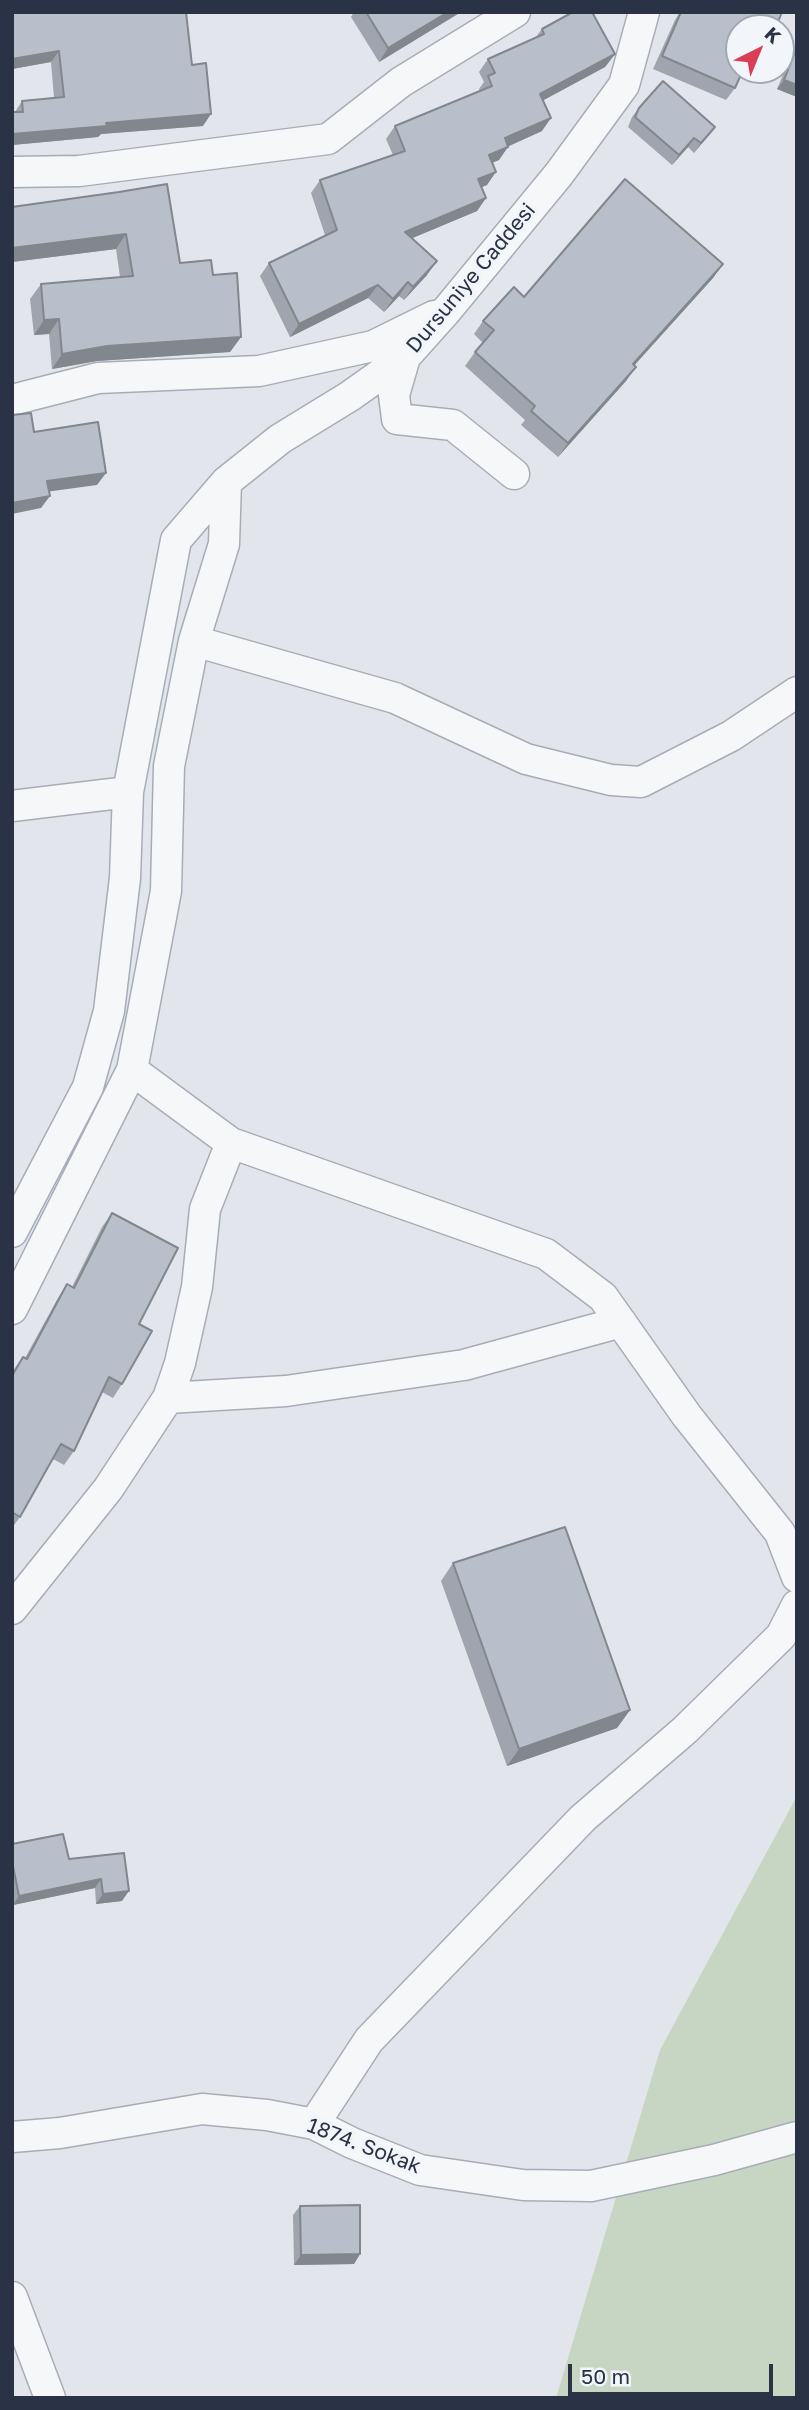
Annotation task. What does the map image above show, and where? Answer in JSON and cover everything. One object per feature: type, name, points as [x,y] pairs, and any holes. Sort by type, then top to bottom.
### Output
[{"type":"street","points":[[12,172],[79,171],[328,139],[401,82],[515,12]]},
{"type":"street","name":"Dursuniye Caddesi","points":[[12,1231],[88,1087],[109,1011],[125,878],[128,792],[176,540],[226,482],[280,439],[350,396],[405,356],[447,310],[559,174],[624,85],[644,12]]},
{"type":"street","points":[[12,400],[99,378],[259,371],[373,346],[447,310]]},
{"type":"street","points":[[405,356],[394,395],[397,419],[453,425],[514,474]]},
{"type":"street","points":[[12,1309],[132,1070],[166,891],[169,766],[194,641],[223,544],[226,482]]},
{"type":"street","points":[[194,641],[396,698],[526,759],[611,780],[641,782],[731,736],[797,692]]},
{"type":"street","points":[[12,806],[128,792]]},
{"type":"street","points":[[132,1070],[231,1143],[546,1254],[603,1297],[687,1416],[780,1533],[797,1577]]},
{"type":"street","points":[[12,1609],[108,1489],[167,1398],[180,1363],[197,1287],[205,1209],[231,1143]]},
{"type":"street","points":[[167,1398],[286,1391],[464,1366],[621,1322]]},
{"type":"street","points":[[314,2124],[369,2040],[583,1818],[685,1730],[781,1636],[797,1605]]},
{"type":"street","name":"1874. Sokak","points":[[12,2137],[60,2133],[202,2109],[267,2115],[314,2124],[352,2143],[420,2170],[523,2185],[591,2186],[714,2160],[797,2137]]},
{"type":"street","points":[[12,2297],[50,2398]]},
{"type":"green space","points":[[797,1796],[797,2398],[556,2398],[660,2050]]},
{"type":"building","points":[[12,12],[186,12],[192,65],[206,63],[211,114],[12,134],[12,112],[23,112],[22,101],[64,97],[59,51],[12,59]]},
{"type":"building","points":[[366,12],[448,12],[388,48]]},
{"type":"building","points":[[573,12],[592,12],[615,54],[540,94],[551,118],[505,138],[508,147],[489,155],[496,172],[478,179],[486,198],[405,232],[437,261],[413,287],[408,282],[393,299],[378,285],[299,324],[269,263],[337,230],[320,180],[405,151],[395,126],[492,86],[488,76],[495,73],[488,59],[544,34],[542,29]]},
{"type":"building","points":[[681,12],[782,12],[725,14],[725,84],[662,56]]},
{"type":"building","points":[[797,47],[797,85],[794,84]]},
{"type":"building","points":[[663,81],[715,127],[701,143],[694,138],[679,155],[635,117],[639,108]]},
{"type":"building","points":[[625,179],[723,264],[633,364],[636,367],[568,443],[531,411],[535,406],[475,352],[494,330],[483,321],[514,287],[524,297]]},
{"type":"building","points":[[167,184],[180,263],[211,260],[213,275],[237,273],[241,337],[107,346],[62,354],[59,319],[44,320],[41,284],[133,276],[126,234],[12,248],[12,207]]},
{"type":"building","points":[[31,413],[34,432],[98,422],[106,473],[47,481],[50,496],[12,503],[12,415]]},
{"type":"building","points":[[112,1213],[178,1248],[139,1324],[152,1331],[122,1384],[109,1377],[74,1451],[61,1444],[20,1517],[12,1512],[12,1376],[23,1357],[27,1359],[67,1284],[74,1288]]},
{"type":"building","points":[[565,1527],[630,1710],[519,1749],[453,1563]]},
{"type":"building","points":[[63,1834],[69,1859],[124,1853],[129,1891],[103,1894],[101,1879],[19,1896],[12,1861],[12,1844]]},
{"type":"building","points":[[360,2205],[360,2254],[301,2255],[300,2206]]}]
